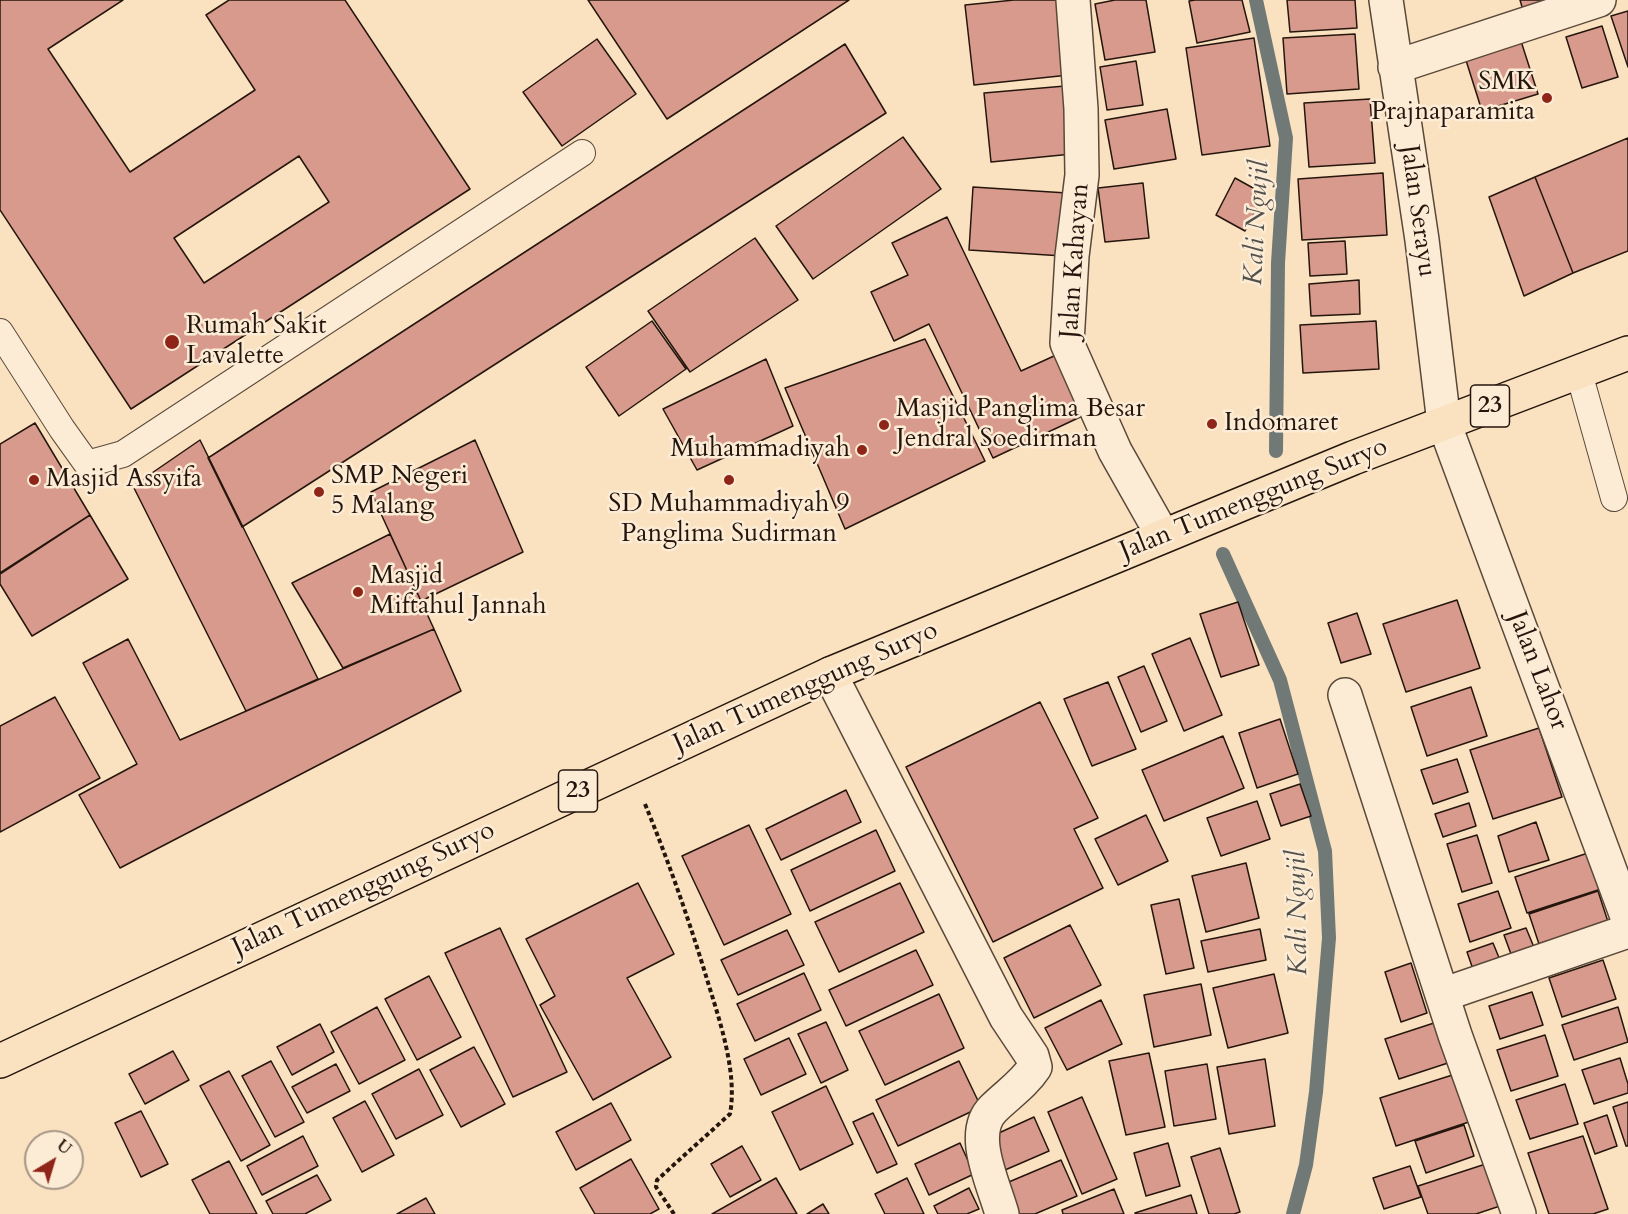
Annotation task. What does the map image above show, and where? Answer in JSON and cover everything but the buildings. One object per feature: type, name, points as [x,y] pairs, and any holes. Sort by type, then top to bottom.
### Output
[{"type":"highway","name":"Jalan Tumenggung Suryo","points":[[0,1061],[830,674],[1163,536],[1444,423],[1628,353]]},
{"type":"street","name":"Jalan Kahayan","points":[[1073,0],[1081,109],[1082,175],[1072,256],[1067,342],[1115,451],[1163,536]]},
{"type":"street","name":"Jalan Serayu","points":[[1386,0],[1422,240],[1444,423]]},
{"type":"street","points":[[1395,67],[1599,0]]},
{"type":"street","name":"Jalan Lahor","points":[[1444,423],[1621,872],[1628,919]]},
{"type":"street","points":[[830,674],[1006,1017],[1032,1056],[1035,1067],[1024,1082],[982,1122],[980,1139],[1002,1214]]},
{"type":"street","points":[[1345,695],[1443,995],[1519,1214]]},
{"type":"street","points":[[1443,995],[1628,931]]},
{"type":"lane","points":[[0,332],[87,464],[123,454],[582,153]]},
{"type":"lane","points":[[1579,373],[1614,498]]},
{"type":"path","points":[[630,767],[678,884],[724,1035],[732,1101],[730,1114],[657,1180],[656,1186],[674,1214]]},
{"type":"waterway","name":"Kali Ngujil","points":[[1256,0],[1286,138],[1278,263],[1276,451]]},
{"type":"waterway","name":"Kali Ngujil","points":[[1223,554],[1280,680],[1325,851],[1329,938],[1316,1092],[1306,1165],[1293,1214]]},
{"type":"place","name":"SMK Prajnaparamita","points":[[1547,98]]},
{"type":"place","name":"Rumah Sakit Lavalette","points":[[172,342]]},
{"type":"place","name":"Indomaret","points":[[1212,424]]},
{"type":"place","name":"Masjid Panglima Besar Jendral Soedirman","points":[[884,425]]},
{"type":"place","name":"Muhammadiyah","points":[[862,450]]},
{"type":"place","name":"Masjid Assyifa","points":[[34,480]]},
{"type":"place","name":"SD Muhammadiyah 9 Panglima Sudirman","points":[[729,480]]},
{"type":"place","name":"SMP Negeri 5 Malang","points":[[319,492]]},
{"type":"place","name":"Masjid Miftahul Jannah","points":[[358,592]]}]
